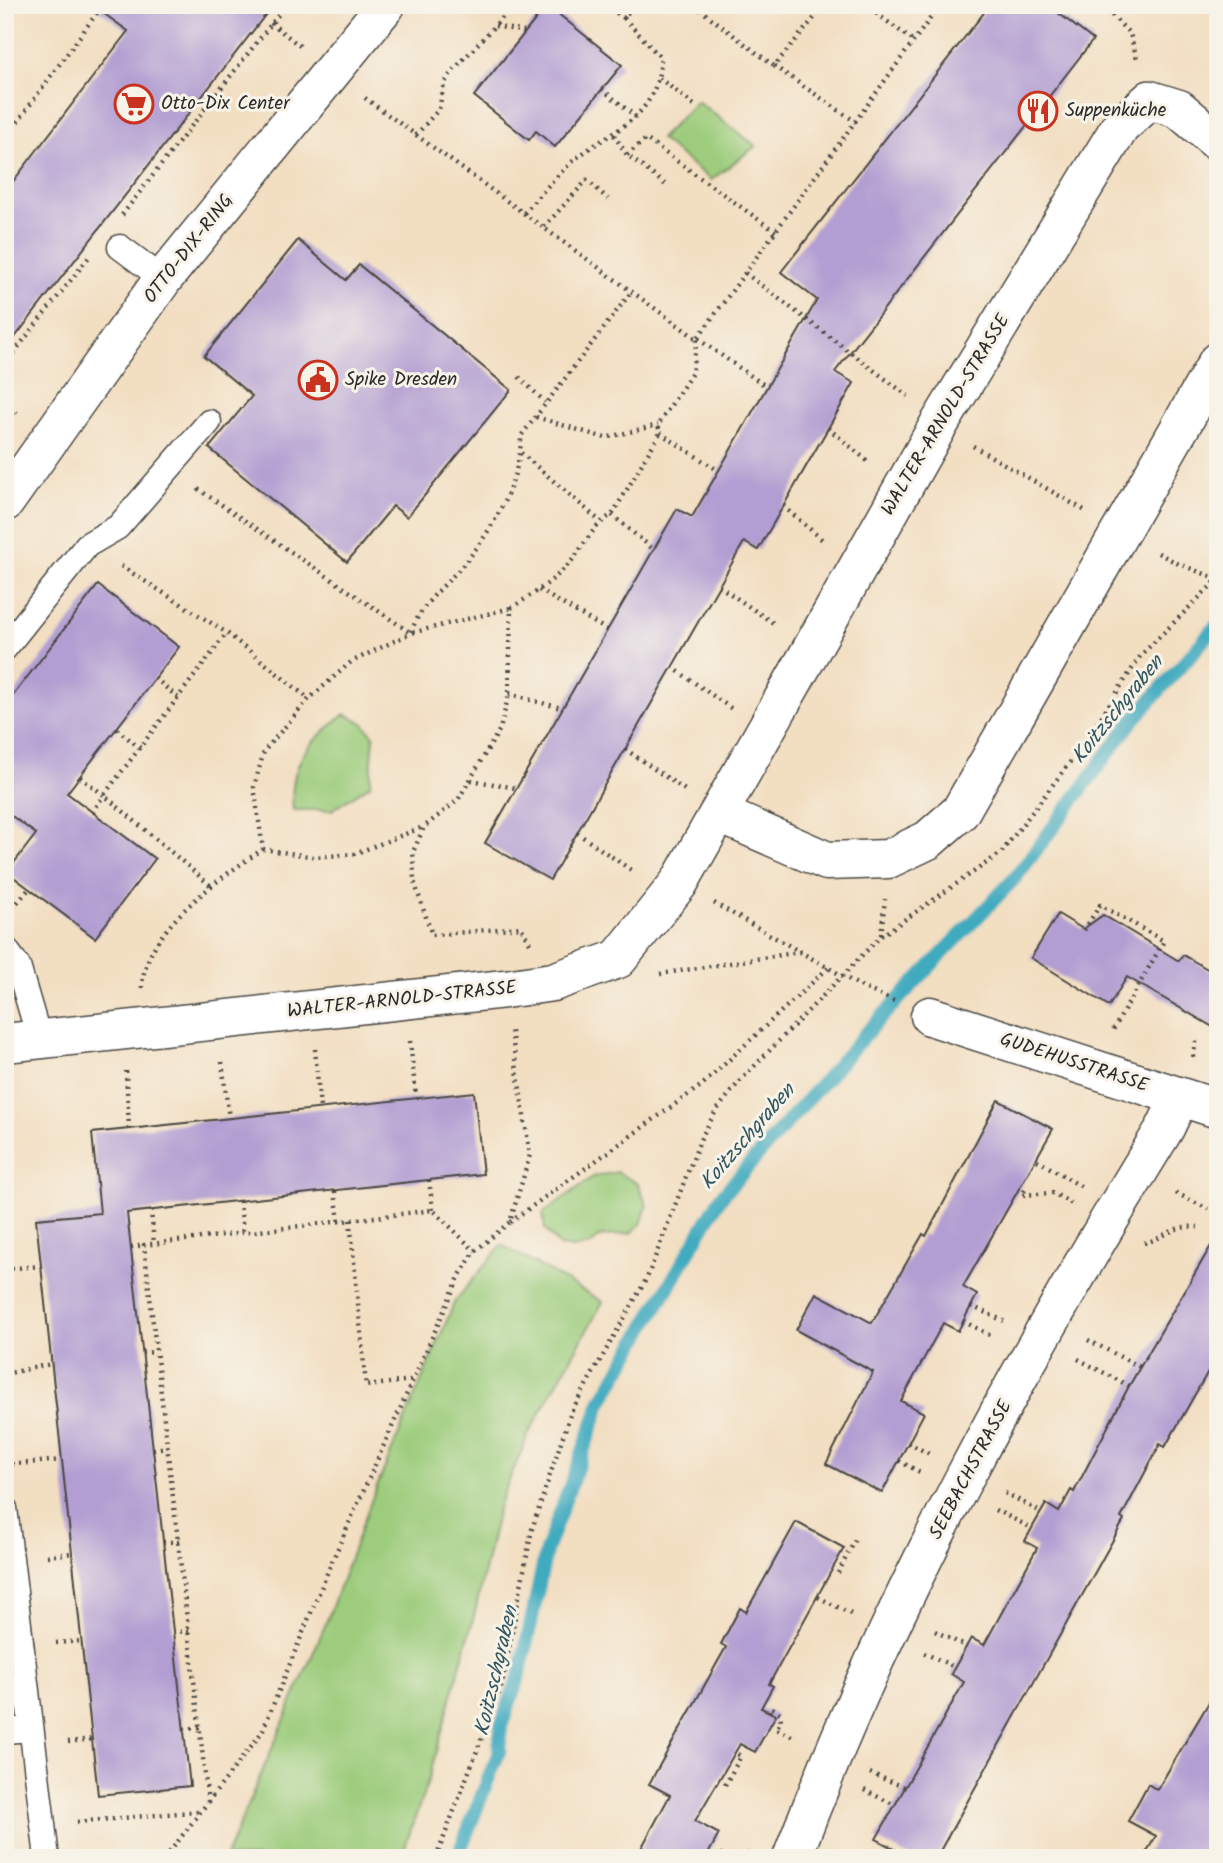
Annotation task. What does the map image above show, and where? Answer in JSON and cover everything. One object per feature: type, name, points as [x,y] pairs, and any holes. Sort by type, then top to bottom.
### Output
[{"type":"street","name":"OTTO-DIX-RING","points":[[5,502],[163,279],[386,5]]},
{"type":"street","points":[[1150,100],[1179,109],[1218,142]]},
{"type":"street","name":"WALTER-ARNOLD-STRASSE","points":[[22,1041],[505,989],[553,982],[618,959],[674,890],[720,814],[902,489],[1120,127],[1150,100]]},
{"type":"street","points":[[720,814],[827,861],[888,859],[928,840],[936,833],[960,811],[1218,361]]},
{"type":"street","name":"GUDEHUSSTRASSE","points":[[930,1016],[1218,1109]]},
{"type":"street","name":"SEEBACHSTRASSE","points":[[774,1856],[831,1756],[967,1473],[1045,1330],[1165,1128],[1180,1097]]},
{"type":"lane","points":[[120,247],[163,279]]},
{"type":"lane","points":[[5,648],[86,545],[118,527],[209,422]]},
{"type":"lane","points":[[5,948],[18,965],[22,1041]]},
{"type":"lane","points":[[5,1508],[17,1730],[43,1825],[47,1858]]},
{"type":"path","points":[[117,221],[286,5]]},
{"type":"path","points":[[416,135],[439,108],[444,84],[451,73],[514,5]]},
{"type":"path","points":[[524,213],[546,186],[575,160],[636,117],[649,102],[659,78],[661,58],[624,18],[605,5]]},
{"type":"path","points":[[624,18],[634,5]]},
{"type":"path","points":[[694,5],[774,66],[856,122]]},
{"type":"path","points":[[774,66],[825,5]]},
{"type":"path","points":[[865,5],[915,42]]},
{"type":"path","points":[[536,417],[605,438],[658,425],[692,373],[697,339],[940,5]]},
{"type":"path","points":[[1102,5],[1130,34],[1150,100]]},
{"type":"path","points":[[5,139],[99,10]]},
{"type":"path","points":[[271,23],[301,46]]},
{"type":"path","points":[[494,26],[525,32]]},
{"type":"path","points":[[331,73],[767,387]]},
{"type":"path","points":[[659,78],[694,105]]},
{"type":"path","points":[[602,89],[636,117]]},
{"type":"path","points":[[614,135],[627,155],[666,185]]},
{"type":"path","points":[[627,155],[646,139],[776,232]]},
{"type":"path","points":[[544,227],[587,180],[608,199]]},
{"type":"path","points":[[5,364],[91,254]]},
{"type":"path","points":[[411,633],[417,615],[483,539],[499,510],[521,453],[521,436],[632,291]]},
{"type":"path","points":[[519,377],[545,402]]},
{"type":"path","points":[[5,404],[12,409]]},
{"type":"path","points":[[658,425],[660,433],[719,471]]},
{"type":"path","points":[[828,428],[902,489]]},
{"type":"path","points":[[263,849],[254,787],[264,751],[309,699],[351,662],[411,633],[512,608],[539,590],[568,564],[600,520],[612,515],[660,433]]},
{"type":"path","points":[[521,453],[600,520]]},
{"type":"path","points":[[168,468],[411,633]]},
{"type":"path","points":[[783,506],[856,569]]},
{"type":"path","points":[[612,515],[653,549]]},
{"type":"path","points":[[86,545],[227,633],[309,699]]},
{"type":"path","points":[[436,1858],[502,1685],[532,1529],[571,1412],[646,1278],[701,1138],[716,1111],[738,1082],[881,936],[1001,853],[1083,745],[1141,655],[1218,579],[1179,565]]},
{"type":"path","points":[[719,586],[812,650]]},
{"type":"path","points":[[539,590],[607,631]]},
{"type":"path","points":[[129,1128],[133,1028],[142,974],[161,937],[211,885],[263,849],[315,857],[354,854],[424,827],[458,800],[500,729],[509,694],[512,608]]},
{"type":"path","points":[[93,812],[227,633]]},
{"type":"path","points":[[672,667],[766,733]]},
{"type":"path","points":[[155,678],[178,698]]},
{"type":"path","points":[[509,694],[561,708]]},
{"type":"path","points":[[117,729],[140,748]]},
{"type":"path","points":[[625,749],[720,814]]},
{"type":"path","points":[[80,777],[211,885]]},
{"type":"path","points":[[471,780],[516,788]]},
{"type":"path","points":[[424,827],[414,852],[414,881],[432,935],[521,927],[553,982]]},
{"type":"path","points":[[577,833],[674,890],[800,952],[864,988]]},
{"type":"path","points":[[5,916],[29,888]]},
{"type":"path","points":[[1084,930],[1100,905],[1164,941],[1092,1067]]},
{"type":"path","points":[[618,959],[637,978],[800,952]]},
{"type":"path","points":[[165,1858],[262,1732],[333,1559],[412,1380],[460,1275],[475,1251],[510,1222],[702,1085],[828,968]]},
{"type":"path","points":[[505,989],[530,1155],[510,1222]]},
{"type":"path","points":[[406,1001],[416,1097]]},
{"type":"path","points":[[312,1010],[320,1108]]},
{"type":"path","points":[[217,1020],[229,1118]]},
{"type":"path","points":[[1037,1160],[1111,1215]]},
{"type":"path","points":[[429,1180],[433,1210],[475,1251]]},
{"type":"path","points":[[1025,1190],[1022,1195],[1052,1193],[1111,1215]]},
{"type":"path","points":[[335,1191],[339,1221]]},
{"type":"path","points":[[240,1201],[243,1233]]},
{"type":"path","points":[[151,1210],[154,1244]]},
{"type":"path","points":[[131,1247],[433,1210]]},
{"type":"path","points":[[350,1220],[366,1386],[412,1380]]},
{"type":"path","points":[[144,1245],[208,1802]]},
{"type":"path","points":[[5,1269],[41,1266]]},
{"type":"path","points":[[1045,1330],[1140,1367]]},
{"type":"path","points":[[1045,1330],[1129,1386]]},
{"type":"path","points":[[142,1353],[156,1352]]},
{"type":"path","points":[[5,1374],[51,1364]]},
{"type":"path","points":[[153,1449],[167,1447]]},
{"type":"path","points":[[5,1465],[62,1460]]},
{"type":"path","points":[[838,1573],[855,1539]]},
{"type":"path","points":[[163,1542],[179,1542]]},
{"type":"path","points":[[173,1632],[189,1631]]},
{"type":"path","points":[[184,1729],[201,1727]]},
{"type":"path","points":[[725,1785],[741,1756],[735,1753]]},
{"type":"path","points":[[43,1825],[202,1811]]},
{"type":"path","points":[[715,1857],[719,1853],[729,1857],[774,1856]]},
{"type":"green space","points":[[697,101],[756,146],[711,180],[660,139]]},
{"type":"green space","points":[[345,714],[363,723],[374,736],[370,785],[332,810],[293,810],[294,778],[304,754],[321,734]]},
{"type":"green space","points":[[617,1172],[638,1184],[647,1206],[641,1224],[631,1233],[599,1237],[591,1245],[573,1248],[559,1246],[545,1229],[543,1213],[593,1177]]},
{"type":"green space","points":[[502,1245],[603,1302],[530,1431],[499,1504],[475,1612],[429,1778],[401,1858],[225,1858],[324,1628],[373,1496],[455,1301]]},
{"type":"building","name":"Otto-Dix Center","points":[[92,5],[273,5],[5,350],[5,192],[128,31]]},
{"type":"building","points":[[547,5],[622,65],[555,147],[536,131],[529,140],[474,96]]},
{"type":"building","points":[[990,5],[1048,5],[1093,40],[835,372],[854,383],[758,550],[744,542],[550,880],[485,843],[677,509],[692,517],[817,300],[781,272]]},
{"type":"building","points":[[298,240],[346,280],[359,265],[511,390],[407,517],[393,506],[347,562],[209,448],[252,396],[204,356]]},
{"type":"building","points":[[98,585],[179,647],[67,793],[155,859],[95,938],[7,872],[36,834],[5,811],[5,706]]},
{"type":"building","points":[[1058,914],[1083,929],[1103,915],[1179,961],[1183,955],[1218,975],[1218,1030],[1127,977],[1109,1006],[1031,958]]},
{"type":"building","points":[[474,1092],[483,1174],[127,1213],[190,1786],[98,1795],[36,1219],[100,1213],[92,1133]]},
{"type":"building","points":[[998,1100],[1053,1129],[963,1287],[977,1295],[958,1331],[943,1323],[901,1401],[924,1413],[882,1493],[826,1464],[873,1372],[796,1330],[816,1293],[872,1323],[923,1234],[926,1236]]},
{"type":"building","points":[[1218,1234],[1218,1354],[1165,1447],[1160,1444],[1121,1518],[1124,1520],[936,1858],[911,1858],[876,1839],[964,1682],[951,1674],[971,1638],[984,1645],[1037,1548],[1025,1541],[1036,1521],[1046,1504],[1059,1512],[1071,1490],[1074,1492],[1129,1386]]},
{"type":"building","points":[[796,1522],[844,1548],[769,1684],[773,1686],[761,1708],[776,1715],[755,1752],[740,1744],[695,1821],[719,1834],[706,1858],[636,1858],[670,1795],[649,1784],[726,1647],[721,1644],[740,1608],[746,1612]]},
{"type":"building","points":[[1218,1687],[1218,1858],[1143,1858],[1156,1836],[1128,1821],[1148,1784],[1157,1790]]},
{"type":"waterway","name":"Koitzschgraben","points":[[457,1858],[499,1752],[501,1726],[520,1674],[546,1551],[602,1400],[721,1197],[870,1029],[1016,877],[1130,724],[1218,624]]},
{"type":"place","name":"Otto-Dix Center","points":[[134,104]]},
{"type":"place","name":"Suppenküche","points":[[1038,111]]},
{"type":"place","name":"Spike Dresden","points":[[318,380]]}]
